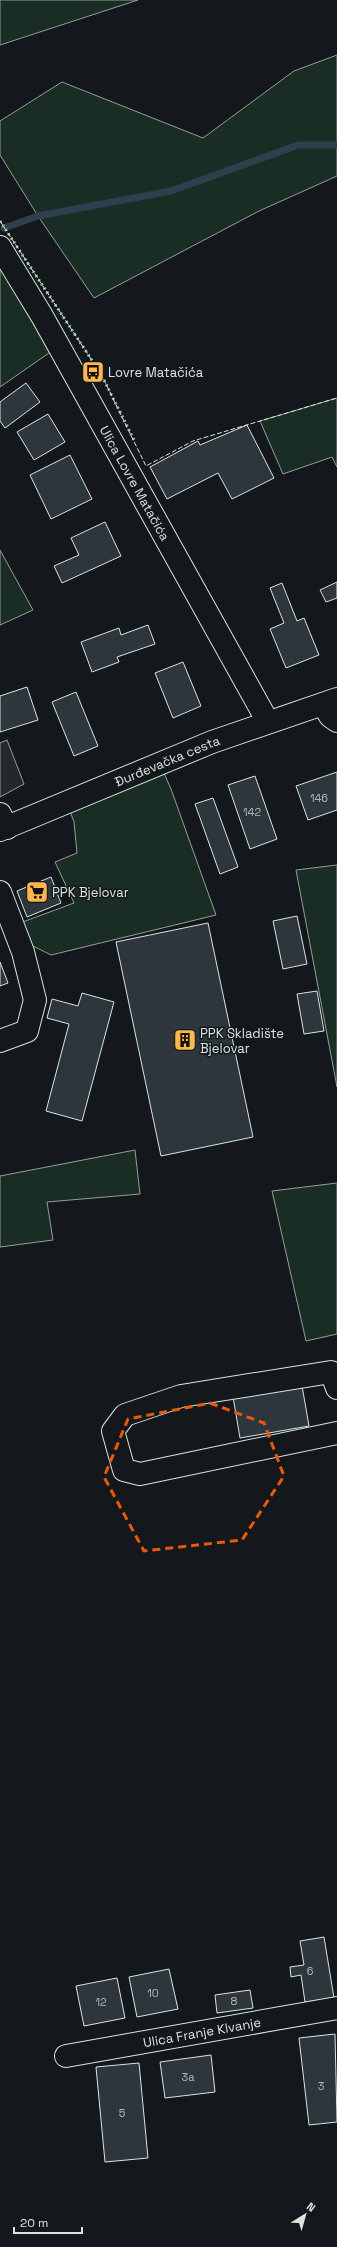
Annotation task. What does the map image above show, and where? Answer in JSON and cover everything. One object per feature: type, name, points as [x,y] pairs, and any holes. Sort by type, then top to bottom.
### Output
[{"type":"main road","name":"Ulica Lovre Matačića","points":[[0,246],[52,334],[268,722]]},
{"type":"main road","name":"Đurđevačka cesta","points":[[2,824],[206,745],[268,722],[330,702]]},
{"type":"main road","points":[[330,702],[330,716],[337,721]]},
{"type":"main road","points":[[0,892],[23,952],[35,1000],[27,1031],[0,1041]]},
{"type":"main road","points":[[337,1385],[331,1372],[181,1396],[126,1415],[113,1431],[124,1470],[140,1474],[337,1433]]},
{"type":"main road","name":"Ulica Franje Klvanje","points":[[66,2056],[337,2008]]},
{"type":"highlighted area","points":[[210,1403],[264,1423],[284,1476],[242,1540],[144,1551],[104,1477],[128,1419]]},
{"type":"green space","points":[[0,0],[138,0],[0,45]]},
{"type":"green space","points":[[337,55],[337,176],[259,211],[94,298],[38,216],[0,155],[0,121],[62,82],[203,138],[294,71]]},
{"type":"green space","points":[[0,247],[59,346],[0,387]]},
{"type":"green space","points":[[337,398],[337,467],[332,457],[283,474],[260,421]]},
{"type":"green space","points":[[0,550],[33,610],[0,625]]},
{"type":"green space","points":[[160,764],[171,789],[216,915],[51,955],[29,944],[20,923],[74,903],[55,862],[77,853],[74,822],[67,803]]},
{"type":"green space","points":[[337,865],[337,1087],[296,870]]},
{"type":"green space","points":[[135,1150],[140,1194],[47,1202],[53,1240],[0,1247],[0,1176]]},
{"type":"green space","points":[[337,1183],[337,1334],[306,1341],[272,1191]]},
{"type":"shaded area","points":[[7,740],[24,784],[0,797],[0,743]]},
{"type":"building","points":[[26,383],[40,402],[5,428],[0,421],[0,402]]},
{"type":"building","points":[[48,414],[65,442],[34,460],[17,432]]},
{"type":"building","points":[[247,425],[274,478],[232,499],[218,473],[167,499],[150,467],[198,441],[200,445]]},
{"type":"building","points":[[70,455],[92,499],[51,519],[30,475]]},
{"type":"building","points":[[105,522],[121,556],[62,583],[54,566],[79,555],[71,538]]},
{"type":"building","points":[[337,582],[337,598],[326,602],[320,590]]},
{"type":"building","points":[[282,583],[297,621],[304,618],[319,655],[286,668],[270,629],[284,623],[270,588]]},
{"type":"building","points":[[148,625],[155,644],[117,657],[119,662],[92,672],[81,642],[119,628],[121,635]]},
{"type":"building","points":[[183,662],[201,706],[173,718],[155,673]]},
{"type":"building","points":[[27,687],[38,720],[0,732],[0,696]]},
{"type":"building","points":[[76,692],[98,746],[74,756],[52,702]]},
{"type":"building","points":[[337,772],[337,810],[308,820],[296,786]]},
{"type":"building","points":[[255,776],[277,839],[250,849],[228,785]]},
{"type":"building","points":[[213,798],[238,867],[220,874],[195,804]]},
{"type":"building","points":[[51,877],[61,903],[27,917],[17,891]]},
{"type":"building","points":[[297,916],[307,964],[283,969],[273,921]]},
{"type":"building","name":"PPK Skladište Bjelovar","points":[[208,923],[253,1137],[161,1156],[116,942]]},
{"type":"building","points":[[0,962],[8,983],[0,986]]},
{"type":"building","points":[[317,991],[324,1031],[304,1034],[297,994]]},
{"type":"building","points":[[82,993],[114,1002],[82,1121],[46,1111],[69,1024],[47,1018],[52,999],[78,1006]]},
{"type":"building","points":[[301,1380],[309,1426],[240,1438],[232,1391]]},
{"type":"building","points":[[324,1937],[334,1998],[305,2002],[301,1975],[291,1977],[290,1967],[304,1965],[300,1941]]},
{"type":"building","points":[[169,1969],[178,2009],[137,2017],[129,1977]]},
{"type":"building","points":[[117,1978],[125,2018],[84,2026],[76,1986]]},
{"type":"building","points":[[250,1990],[253,2008],[217,2013],[215,1995]]},
{"type":"building","points":[[335,2034],[337,2122],[309,2125],[299,2038]]},
{"type":"building","points":[[211,2055],[215,2092],[165,2098],[160,2062]]},
{"type":"building","points":[[139,2063],[148,2158],[105,2162],[96,2067]]},
{"type":"waterway","points":[[4,228],[38,216],[171,191],[298,145],[337,145]]},
{"type":"hedge","points":[[0,221],[101,374],[135,442]]},
{"type":"fence","points":[[0,221],[101,374],[146,466],[193,441],[337,398]]},
{"type":"place","name":"Lovre Matačića","points":[[93,372]]},
{"type":"place","name":"PPK Bjelovar","points":[[37,892]]},
{"type":"place","name":"PPK Skladište Bjelovar","points":[[185,1040]]}]
